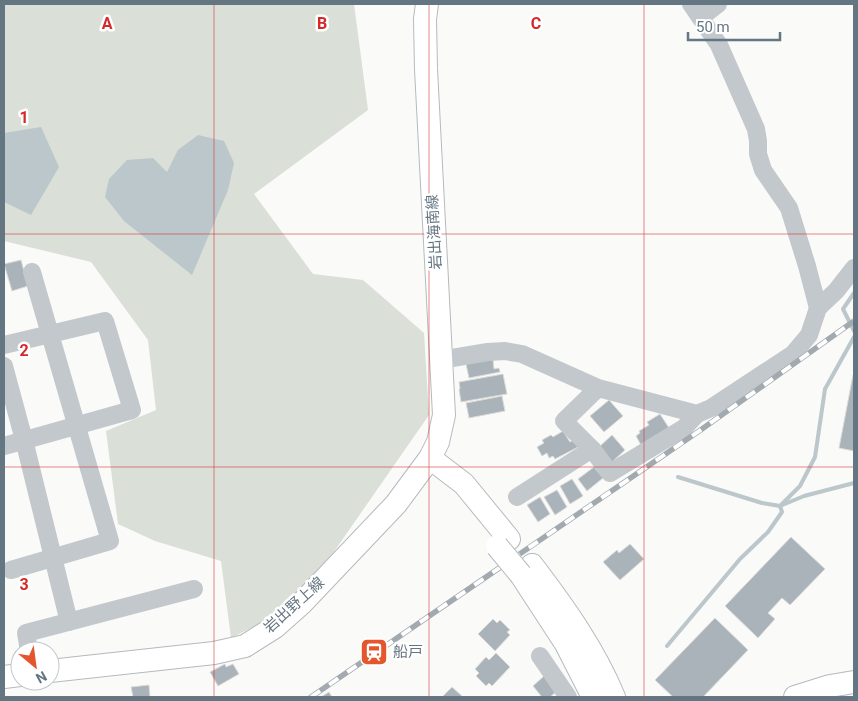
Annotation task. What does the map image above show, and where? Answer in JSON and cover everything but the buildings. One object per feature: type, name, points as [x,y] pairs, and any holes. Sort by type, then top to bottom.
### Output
[{"type":"main road","name":"岩出海南線","points":[[427,4],[425,19],[426,69],[444,415],[438,442],[430,458]]},
{"type":"main road","points":[[430,458],[455,495],[503,542],[526,570],[554,594],[602,670],[614,697]]},
{"type":"main road","name":"岩出野上線","points":[[60,670],[214,653],[245,646],[275,627],[302,603],[396,504],[430,458]]},
{"type":"main road","points":[[526,570],[593,697]]},
{"type":"main road","points":[[795,697],[830,686],[854,682]]},
{"type":"street","points":[[718,4],[696,10],[719,45],[756,130],[758,154],[763,170],[789,208],[818,308]]},
{"type":"street","points":[[598,388],[564,421],[592,449],[610,474],[684,428],[697,414],[712,408],[794,354],[809,335],[818,308],[836,291],[854,268]]},
{"type":"street","points":[[11,570],[110,541],[32,272]]},
{"type":"street","points":[[4,345],[106,321],[132,410],[4,446]]},
{"type":"street","points":[[440,360],[488,352],[505,351],[522,354],[598,388],[697,414]]},
{"type":"street","points":[[4,366],[69,622]]},
{"type":"street","points":[[517,497],[592,449]]},
{"type":"street","points":[[27,641],[26,633],[194,589]]},
{"type":"street","points":[[540,656],[568,697]]},
{"type":"shaded area","points":[[4,4],[354,4],[368,110],[254,194],[313,274],[363,280],[424,333],[429,415],[315,579],[281,613],[231,638],[221,561],[155,541],[118,524],[106,431],[156,410],[148,340],[91,262],[4,241]]},
{"type":"shaded area","points":[[41,127],[59,167],[31,215],[4,202],[4,133]]},
{"type":"shaded area","points":[[198,135],[224,141],[234,163],[228,190],[192,275],[124,221],[105,197],[109,179],[127,160],[153,158],[167,172],[178,150]]},
{"type":"waterway","points":[[854,293],[843,309],[854,331]]},
{"type":"waterway","points":[[780,506],[800,486],[815,457],[825,389],[854,337]]},
{"type":"waterway","points":[[678,477],[762,503],[780,506],[804,496],[854,483]]},
{"type":"waterway","points":[[667,646],[740,559],[768,532],[782,512],[780,506]]},
{"type":"railway","points":[[311,697],[702,429],[854,321]]},
{"type":"place","name":"船戸","points":[[374,652]]}]
